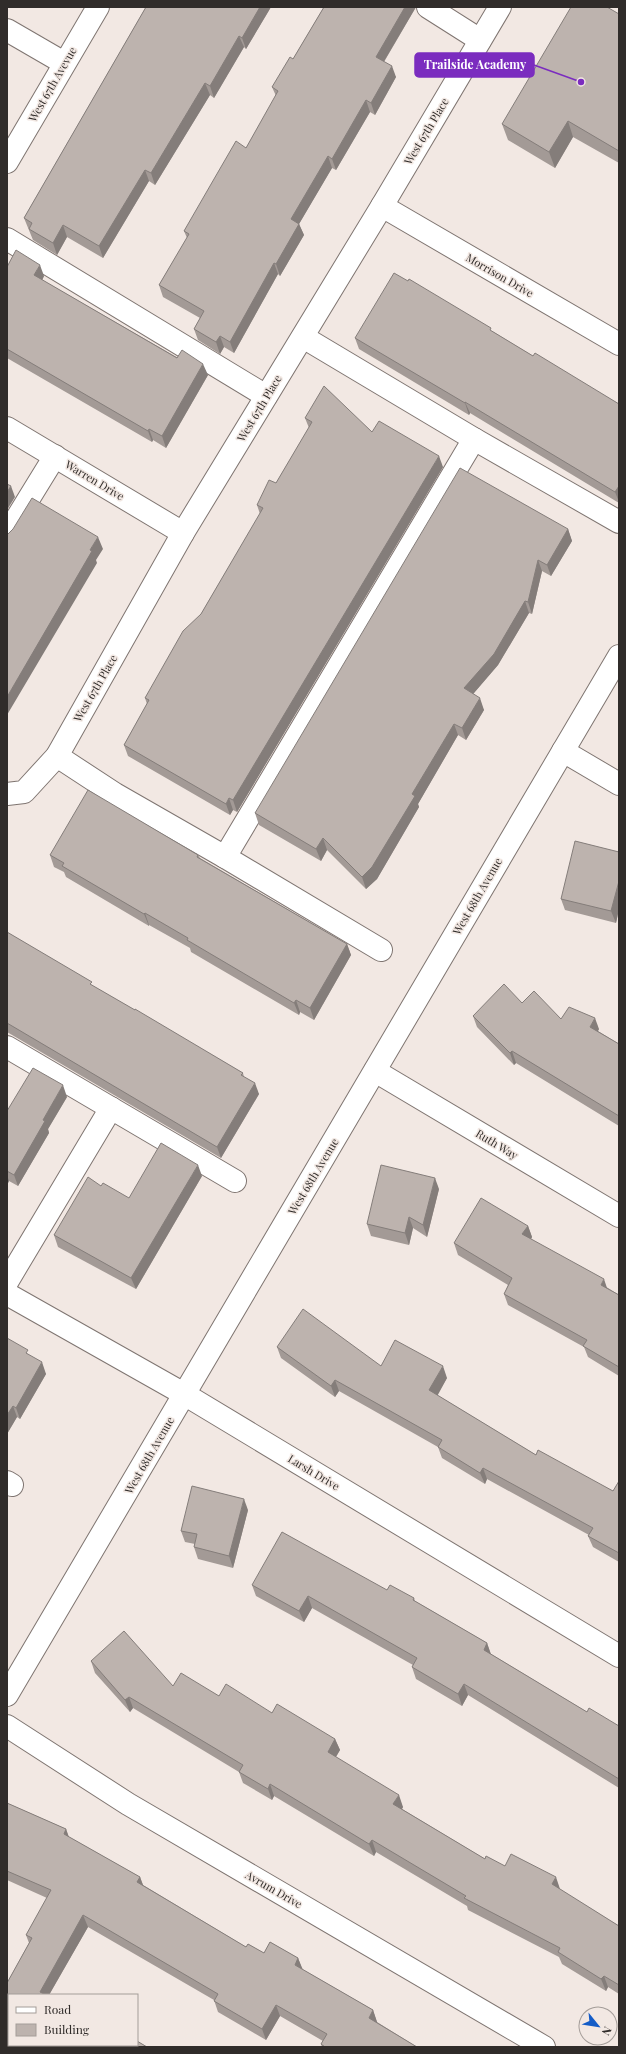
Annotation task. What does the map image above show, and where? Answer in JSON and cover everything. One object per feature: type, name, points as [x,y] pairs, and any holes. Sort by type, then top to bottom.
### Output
[{"type":"street","name":"West 67th Avevue","points":[[7,162],[98,7]]},
{"type":"street","points":[[428,7],[480,40]]},
{"type":"street","name":"West 67th Place","points":[[7,794],[24,792],[57,756],[183,533],[382,206],[500,7]]},
{"type":"street","points":[[7,30],[64,63]]},
{"type":"street","name":"Morrison Drive","points":[[382,206],[619,344]]},
{"type":"street","points":[[7,239],[266,396]]},
{"type":"street","points":[[303,336],[474,440],[619,522]]},
{"type":"street","name":"Warren Drive","points":[[7,428],[183,533]]},
{"type":"street","points":[[225,857],[474,440]]},
{"type":"street","points":[[7,534],[55,456]]},
{"type":"street","name":"West 68th Avenue","points":[[7,1695],[619,656]]},
{"type":"street","points":[[563,750],[619,784]]},
{"type":"street","points":[[57,756],[115,794],[225,857],[380,950]]},
{"type":"street","points":[[7,1047],[235,1181]]},
{"type":"street","name":"Ruth Way","points":[[375,1071],[619,1216]]},
{"type":"street","points":[[7,1282],[111,1108]]},
{"type":"street","name":"Larsh Drive","points":[[7,1294],[184,1394],[619,1656]]},
{"type":"street","name":"Avrum Drive","points":[[7,1726],[128,1804],[544,2047]]},
{"type":"building","points":[[146,7],[260,7],[242,38],[239,36],[210,86],[205,83],[151,173],[145,170],[99,246],[63,225],[53,243],[29,229],[32,223],[24,218]]},
{"type":"building","points":[[324,7],[405,7],[376,57],[392,66],[371,103],[366,100],[332,159],[328,156],[291,219],[299,224],[276,264],[274,263],[230,342],[220,336],[216,342],[194,329],[204,311],[159,285],[189,234],[184,231],[236,141],[246,148],[278,91],[272,87],[290,57],[293,59]]},
{"type":"building","points":[[571,7],[607,7],[619,14],[619,151],[568,121],[549,152],[502,124]]},
{"type":"building","points":[[16,250],[40,265],[34,275],[177,358],[182,350],[203,364],[162,436],[149,429],[148,431],[7,349],[7,267]]},
{"type":"building","points":[[394,273],[408,281],[409,279],[491,328],[490,330],[533,356],[535,353],[619,404],[619,486],[615,492],[355,338]]},
{"type":"building","points":[[324,386],[372,432],[379,421],[439,456],[233,800],[229,798],[226,804],[124,745],[149,700],[145,698],[183,631],[201,614],[263,508],[257,505],[269,480],[276,483],[312,422],[305,418]]},
{"type":"building","points":[[460,468],[568,529],[547,565],[538,560],[528,602],[525,601],[494,654],[464,688],[480,698],[462,728],[454,724],[412,794],[415,796],[372,867],[362,877],[323,838],[316,849],[255,813]]},
{"type":"building","points":[[7,484],[11,486],[7,492]]},
{"type":"building","points":[[32,498],[98,537],[90,550],[92,551],[7,697],[7,534],[13,529]]},
{"type":"building","points":[[88,790],[198,855],[197,857],[347,944],[310,1008],[296,1000],[294,1003],[187,940],[188,938],[62,866],[64,863],[50,855]]},
{"type":"building","points":[[575,841],[619,852],[619,881],[611,911],[561,899]]},
{"type":"building","points":[[7,932],[92,982],[90,984],[243,1073],[241,1075],[255,1083],[217,1147],[7,1023]]},
{"type":"building","points":[[504,984],[522,1003],[534,991],[561,1019],[569,1007],[595,1018],[590,1027],[619,1044],[619,1116],[512,1051],[510,1053],[473,1016]]},
{"type":"building","points":[[33,1068],[63,1085],[43,1120],[45,1121],[14,1175],[7,1171],[7,1111]]},
{"type":"building","points":[[161,1143],[198,1165],[131,1278],[54,1235],[88,1177],[101,1186],[103,1183],[129,1198]]},
{"type":"building","points":[[381,1165],[435,1178],[423,1225],[409,1217],[405,1233],[367,1224]]},
{"type":"building","points":[[481,1198],[528,1226],[522,1234],[604,1279],[601,1285],[619,1295],[619,1367],[583,1346],[587,1340],[504,1294],[512,1278],[454,1243]]},
{"type":"building","points":[[303,1309],[381,1366],[395,1340],[443,1366],[429,1390],[536,1455],[538,1450],[613,1491],[619,1481],[619,1553],[588,1536],[593,1528],[483,1468],[480,1473],[438,1447],[442,1440],[335,1380],[331,1386],[277,1347]]},
{"type":"building","points":[[7,1338],[28,1350],[26,1353],[42,1362],[16,1408],[13,1406],[7,1415]]},
{"type":"building","points":[[192,1486],[244,1499],[229,1556],[194,1547],[197,1534],[181,1531]]},
{"type":"building","points":[[282,1532],[387,1590],[390,1585],[414,1598],[413,1600],[487,1643],[484,1650],[587,1712],[589,1708],[619,1726],[619,1779],[464,1684],[458,1694],[412,1667],[417,1658],[308,1596],[299,1611],[252,1585]]},
{"type":"building","points":[[124,1631],[173,1686],[181,1673],[219,1696],[226,1684],[272,1713],[277,1704],[335,1739],[328,1752],[399,1795],[393,1804],[485,1859],[486,1856],[505,1866],[511,1854],[556,1877],[552,1884],[619,1926],[619,1985],[604,1976],[601,1979],[558,1952],[560,1948],[464,1898],[466,1896],[372,1840],[369,1844],[270,1784],[268,1789],[239,1772],[243,1765],[129,1697],[125,1700],[91,1661]]},
{"type":"building","points":[[7,1803],[66,1829],[64,1834],[140,1877],[137,1882],[246,1947],[248,1944],[264,1953],[270,1942],[298,1958],[295,1965],[373,2010],[369,2018],[417,2047],[325,2047],[321,2044],[327,2034],[276,2005],[262,2029],[214,2001],[218,1994],[83,1915],[40,1992],[44,1994],[8,1994],[8,2046],[138,2046],[138,2042],[147,2047],[7,2047],[7,1983],[32,1938],[26,1935],[51,1890],[7,1871]]},
{"type":"place","name":"Trailside Academy","points":[[581,82]]}]
